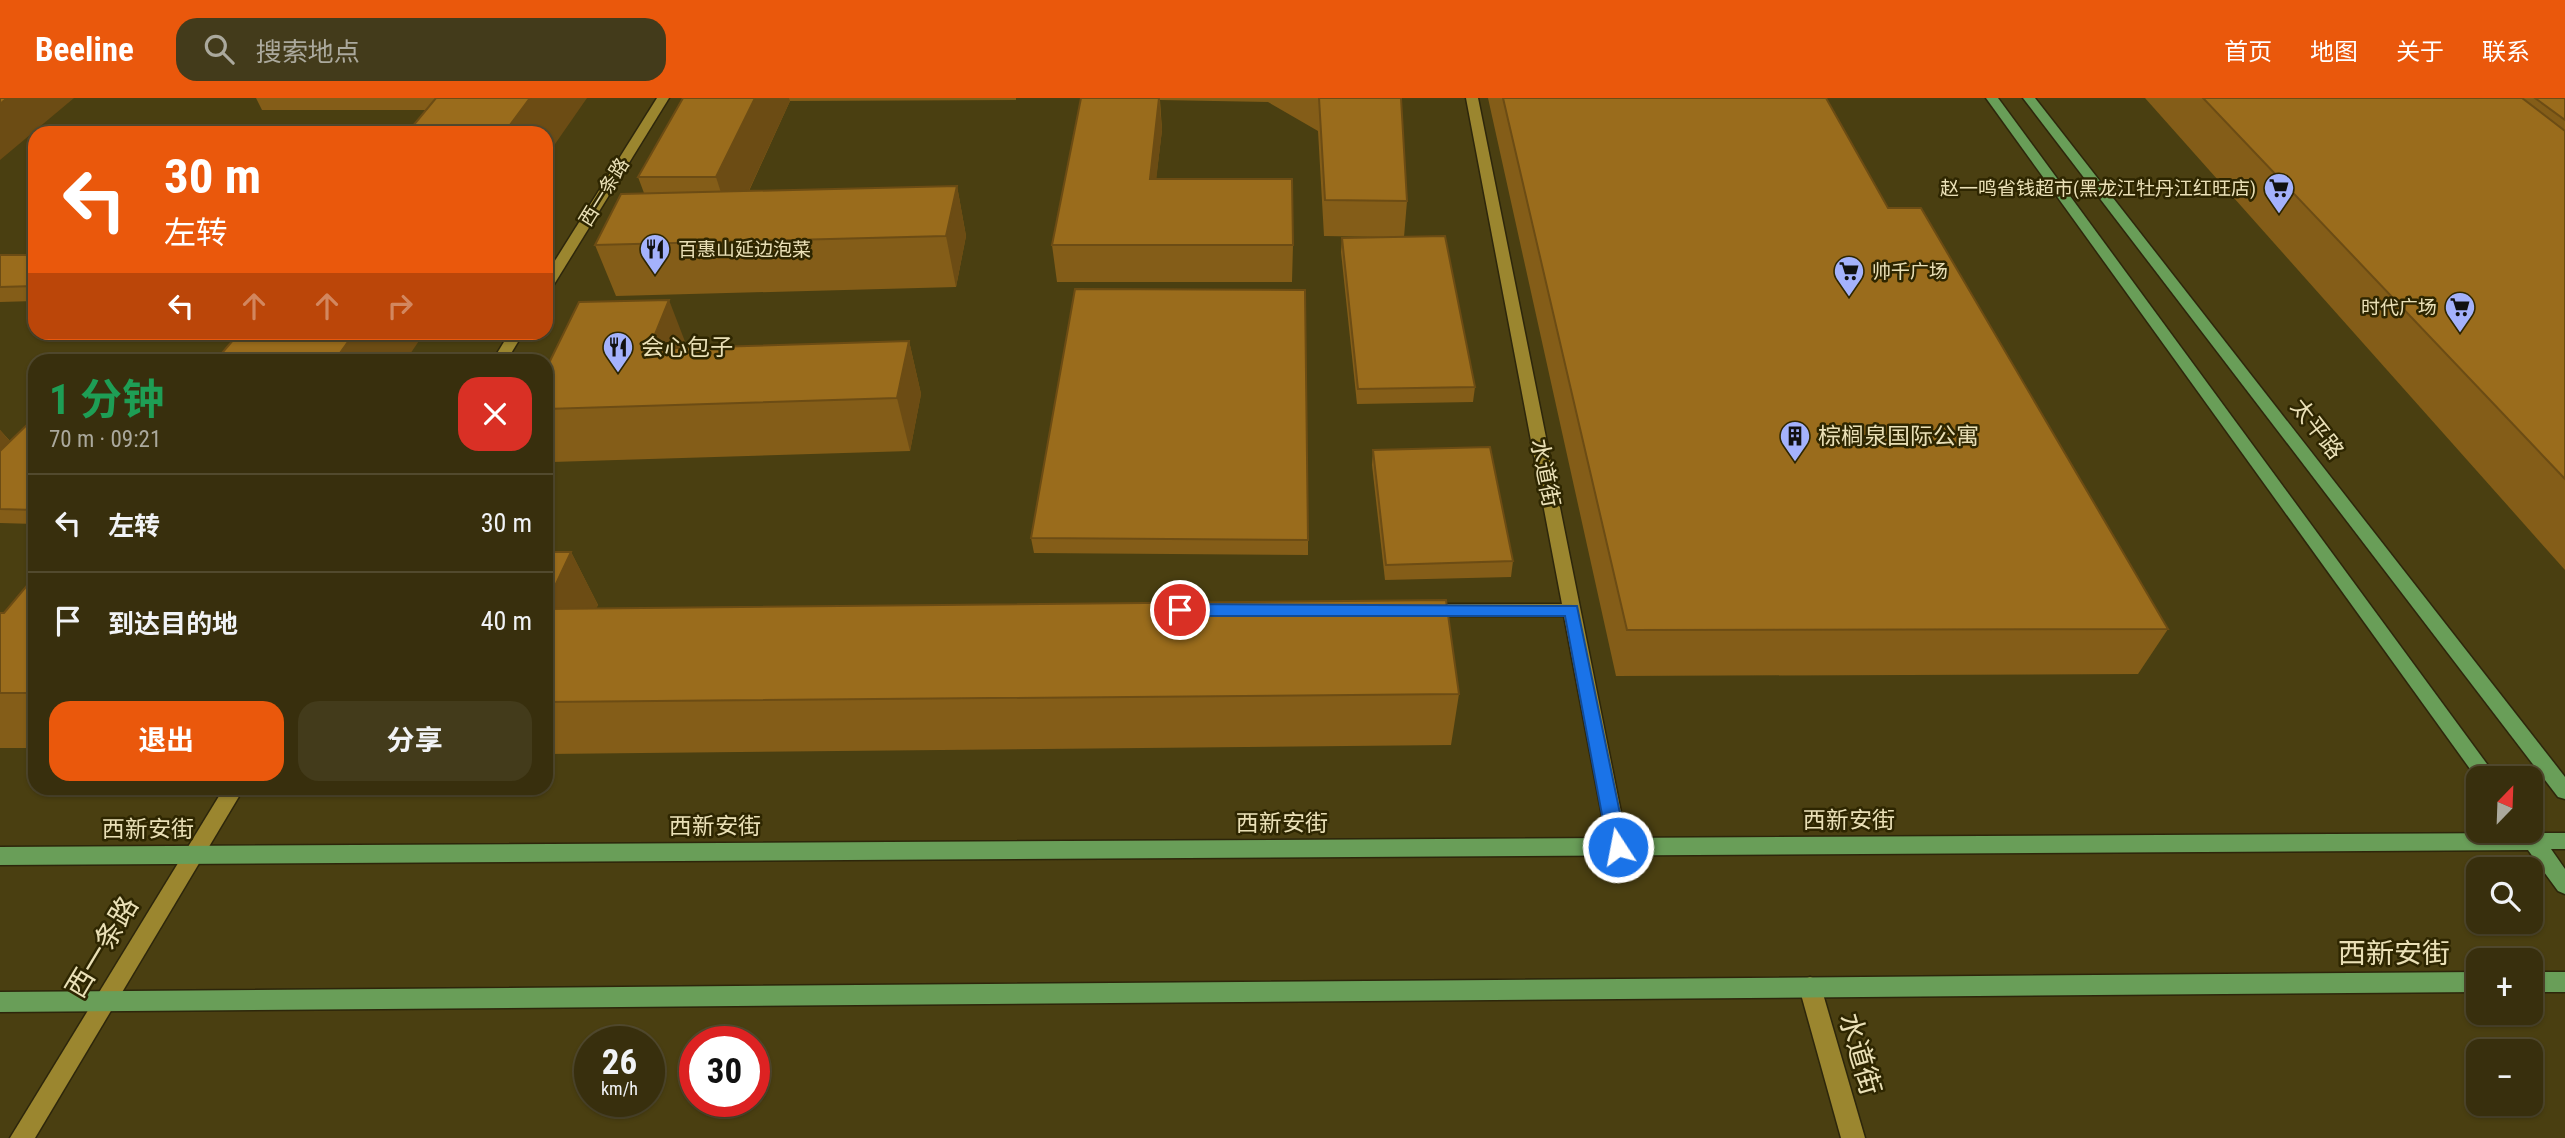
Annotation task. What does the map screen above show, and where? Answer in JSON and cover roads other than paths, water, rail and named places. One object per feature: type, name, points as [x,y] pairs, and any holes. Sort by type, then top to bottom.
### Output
[{"type":"main road","points":[[1992,98],[2479,766]]},
{"type":"main road","name":"太平路","points":[[2029,98],[2565,791]]},
{"type":"main road","name":"西新安街","points":[[0,856],[1618,847],[2466,837]]},
{"type":"main road","name":"西新安街","points":[[2543,838],[2565,841]]},
{"type":"main road","points":[[2536,844],[2565,885]]},
{"type":"main road","name":"西新安街","points":[[0,1002],[2466,982]]},
{"type":"main road","points":[[2543,982],[2565,982]]},
{"type":"street","name":"西一条路","points":[[553,275],[663,98]]},
{"type":"street","name":"水道街","points":[[1472,98],[1618,847]]},
{"type":"street","points":[[1404,610],[1572,610]]},
{"type":"street","name":"西一条路","points":[[22,1138],[230,795]]},
{"type":"street","name":"水道街","points":[[1810,987],[1853,1138]]},
{"type":"place","name":"赵一鸣省钱超市(黑龙江牡丹江红旺店)","points":[[2279,215]]},
{"type":"place","name":"百惠山延边泡菜","points":[[655,276]]},
{"type":"place","name":"帅千广场","points":[[1849,298]]},
{"type":"place","name":"时代广场","points":[[2460,334]]},
{"type":"place","name":"会心包子","points":[[618,374]]},
{"type":"place","name":"棕榈泉国际公寓","points":[[1795,463]]}]
